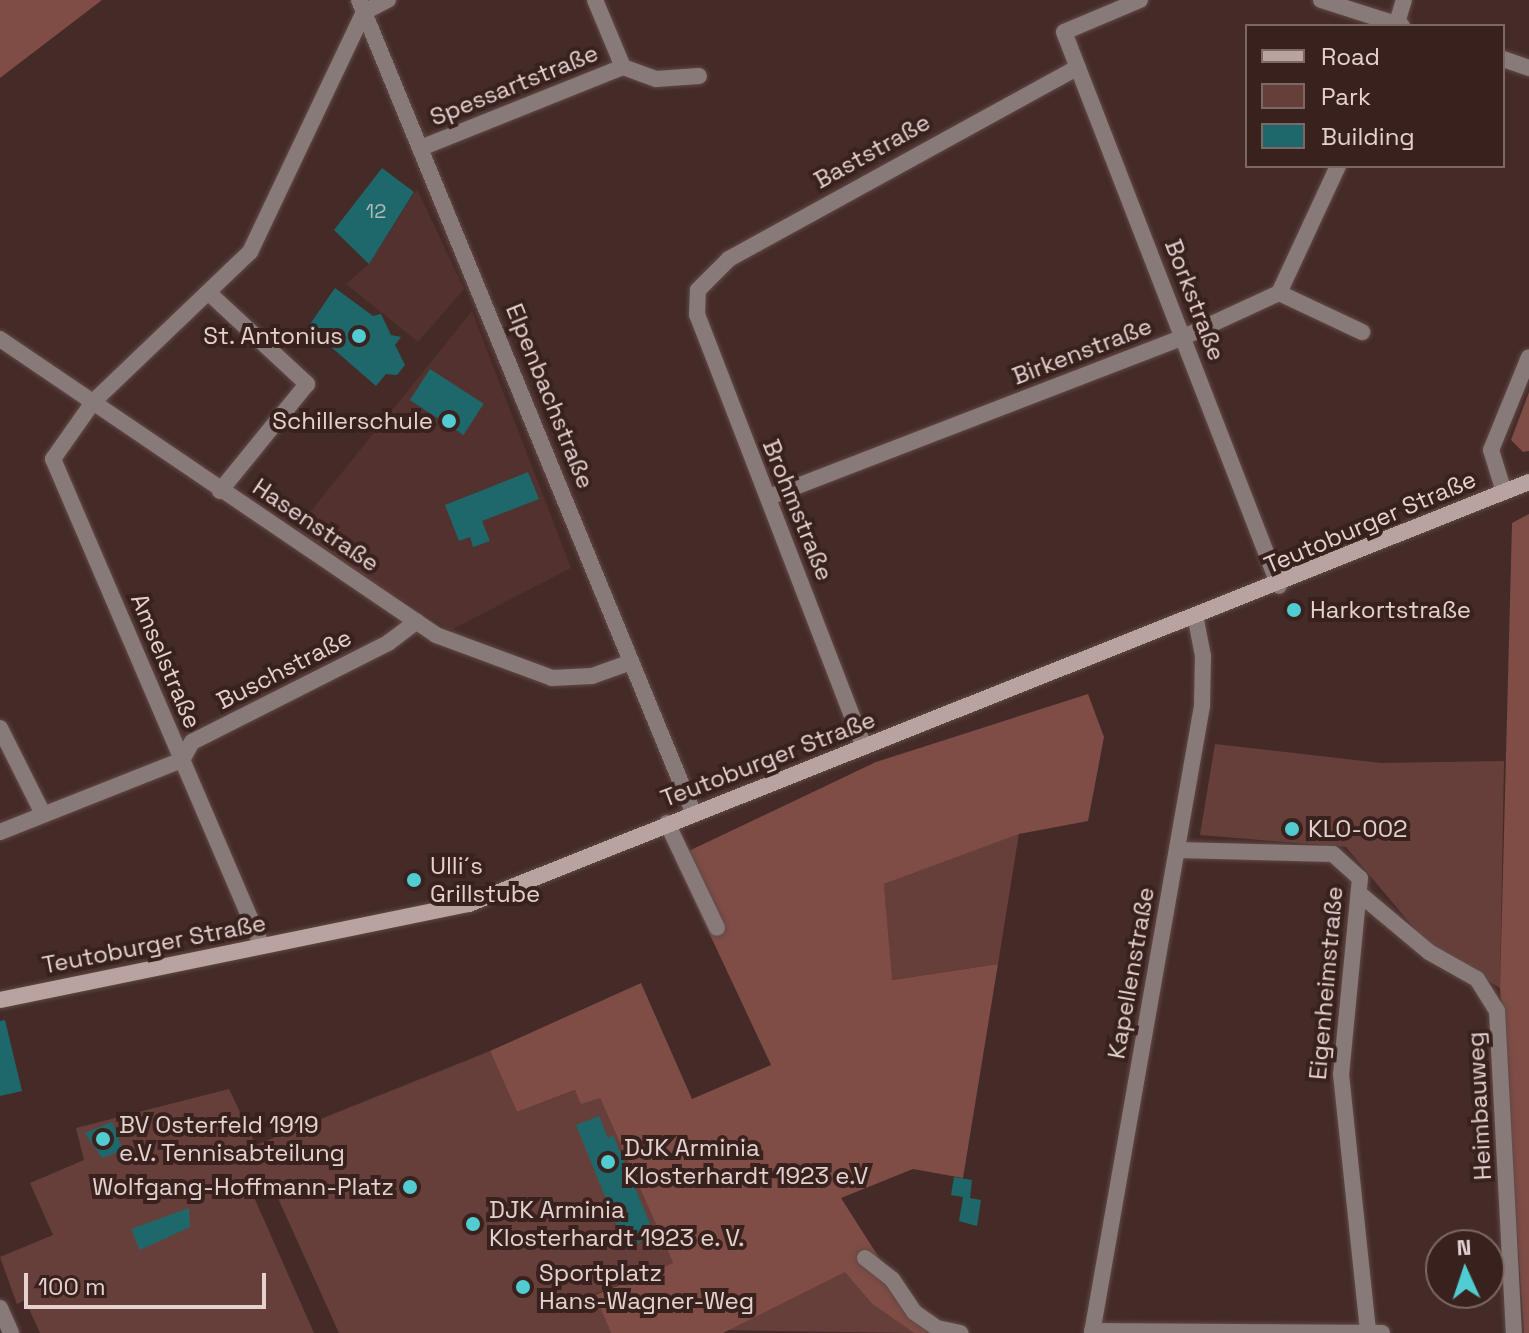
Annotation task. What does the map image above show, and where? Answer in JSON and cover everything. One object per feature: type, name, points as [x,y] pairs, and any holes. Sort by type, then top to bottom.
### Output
[{"type":"main road","name":"Teutoburger Straße","points":[[0,1000],[446,911],[693,812],[1196,620],[1529,482]]},
{"type":"street","points":[[93,402],[250,252],[266,224],[362,6],[388,0]]},
{"type":"street","name":"Spessartstraße","points":[[595,0],[623,67]]},
{"type":"street","name":"Borkstraße","points":[[1140,0],[1064,32],[1279,586]]},
{"type":"street","points":[[1321,0],[1395,24]]},
{"type":"street","points":[[1398,24],[1404,0]]},
{"type":"street","name":"Elpenbachstraße","points":[[362,6],[423,147],[693,812]]},
{"type":"street","points":[[1505,60],[1529,68]]},
{"type":"street","name":"Spessartstraße","points":[[423,147],[623,67],[656,79],[699,76]]},
{"type":"street","name":"Baststraße","points":[[698,290],[729,259],[1078,67]]},
{"type":"street","points":[[1337,168],[1279,293],[1362,332]]},
{"type":"street","name":"Brohmstraße","points":[[698,290],[697,315],[864,747]]},
{"type":"street","points":[[209,293],[307,384],[220,491]]},
{"type":"street","name":"Birkenstraße","points":[[769,497],[1184,337],[1279,293]]},
{"type":"street","name":"Hasenstraße","points":[[0,339],[436,635],[552,678],[581,678],[631,662]]},
{"type":"street","points":[[1504,492],[1491,450],[1529,357]]},
{"type":"street","name":"Amselstraße","points":[[93,402],[53,459],[262,946]]},
{"type":"street","name":"Kapellenstraße","points":[[1092,1332],[1205,678],[1196,620]]},
{"type":"street","name":"Buschstraße","points":[[0,832],[182,760],[192,742],[388,643],[417,621]]},
{"type":"street","points":[[0,728],[43,814]]},
{"type":"street","points":[[667,823],[717,928]]},
{"type":"street","name":"Eigenheimstraße","points":[[1177,850],[1333,854],[1352,865],[1361,895],[1341,1074],[1368,1333]]},
{"type":"street","name":"Heimbauweg","points":[[1361,895],[1422,947],[1477,979],[1497,1011],[1514,1333]]},
{"type":"street","points":[[865,1258],[892,1279],[914,1312],[937,1328],[960,1333]]},
{"type":"street","points":[[0,1308],[11,1333]]},
{"type":"street","points":[[1092,1332],[1382,1333]]},
{"type":"shaded area","points":[[0,0],[102,0],[0,78]]},
{"type":"shaded area","points":[[417,189],[464,289],[418,342],[346,284],[369,264]]},
{"type":"shaded area","name":"Schillerschule","points":[[472,311],[571,568],[451,630],[294,532]]},
{"type":"shaded area","points":[[1529,392],[1529,451],[1523,452],[1511,440]]},
{"type":"shaded area","points":[[1529,514],[1529,1333],[1524,1333],[1500,988],[1512,523]]},
{"type":"shaded area","points":[[1088,694],[1104,737],[1088,821],[1019,834],[884,884],[892,980],[998,964],[963,1178],[913,1169],[841,1198],[892,1278],[945,1333],[914,1333],[872,1304],[845,1272],[723,1333],[611,1333],[595,1295],[673,1263],[600,1098],[581,1104],[575,1090],[517,1112],[490,1051],[641,983],[692,1099],[771,1065],[674,858],[876,762]]},
{"type":"green space","points":[[1215,744],[1381,763],[1504,761],[1500,988],[1424,940],[1346,847],[1200,835]]},
{"type":"green space","points":[[1019,833],[998,964],[891,980],[884,884]]},
{"type":"green space","name":"DJK Arminia Klosterhardt 1923 e. V.","points":[[490,1051],[517,1112],[576,1090],[600,1098],[673,1263],[595,1294],[611,1333],[339,1333],[272,1185],[253,1195],[314,1333],[40,1333],[25,1300],[17,1304],[0,1257],[53,1235],[30,1183],[84,1160],[76,1128],[229,1089],[256,1145]]},
{"type":"green space","points":[[845,1271],[872,1304],[914,1333],[721,1330]]},
{"type":"building","points":[[382,168],[414,192],[369,264],[334,230]]},
{"type":"building","name":"St. Antonius","points":[[335,288],[373,316],[381,314],[391,335],[401,337],[395,345],[405,365],[397,375],[386,374],[376,386],[308,327]]},
{"type":"building","points":[[430,369],[484,404],[464,435],[410,400]]},
{"type":"building","points":[[528,472],[539,499],[482,521],[490,541],[473,547],[470,537],[459,541],[445,505]]},
{"type":"building","points":[[5,1020],[22,1091],[0,1096],[0,1021]]},
{"type":"building","name":"DJK Arminia Klosterhardt 1923 e.V","points":[[599,1116],[608,1138],[613,1135],[655,1236],[626,1248],[576,1125]]},
{"type":"building","name":"BV Osterfeld 1919 e.V. Tennisabteilung","points":[[112,1122],[123,1150],[102,1158],[85,1133]]},
{"type":"building","points":[[954,1177],[972,1180],[970,1198],[981,1200],[977,1226],[959,1221],[963,1197],[951,1195]]},
{"type":"building","points":[[189,1208],[190,1227],[140,1250],[131,1229]]},
{"type":"place","name":"St. Antonius","points":[[359,336]]},
{"type":"place","name":"Schillerschule","points":[[449,421]]},
{"type":"place","name":"Harkortstraße","points":[[1294,610]]},
{"type":"place","name":"KLO-002","points":[[1292,829]]},
{"type":"place","name":"Ulli´s Grillstube","points":[[414,880]]},
{"type":"place","name":"BV Osterfeld 1919 e.V. Tennisabteilung","points":[[103,1139]]},
{"type":"place","name":"DJK Arminia Klosterhardt 1923 e.V","points":[[608,1162]]},
{"type":"place","name":"Wolfgang-Hoffmann-Platz","points":[[410,1187]]},
{"type":"place","name":"DJK Arminia Klosterhardt 1923 e. V.","points":[[473,1224]]},
{"type":"place","name":"Sportplatz Hans-Wagner-Weg","points":[[523,1287]]}]
